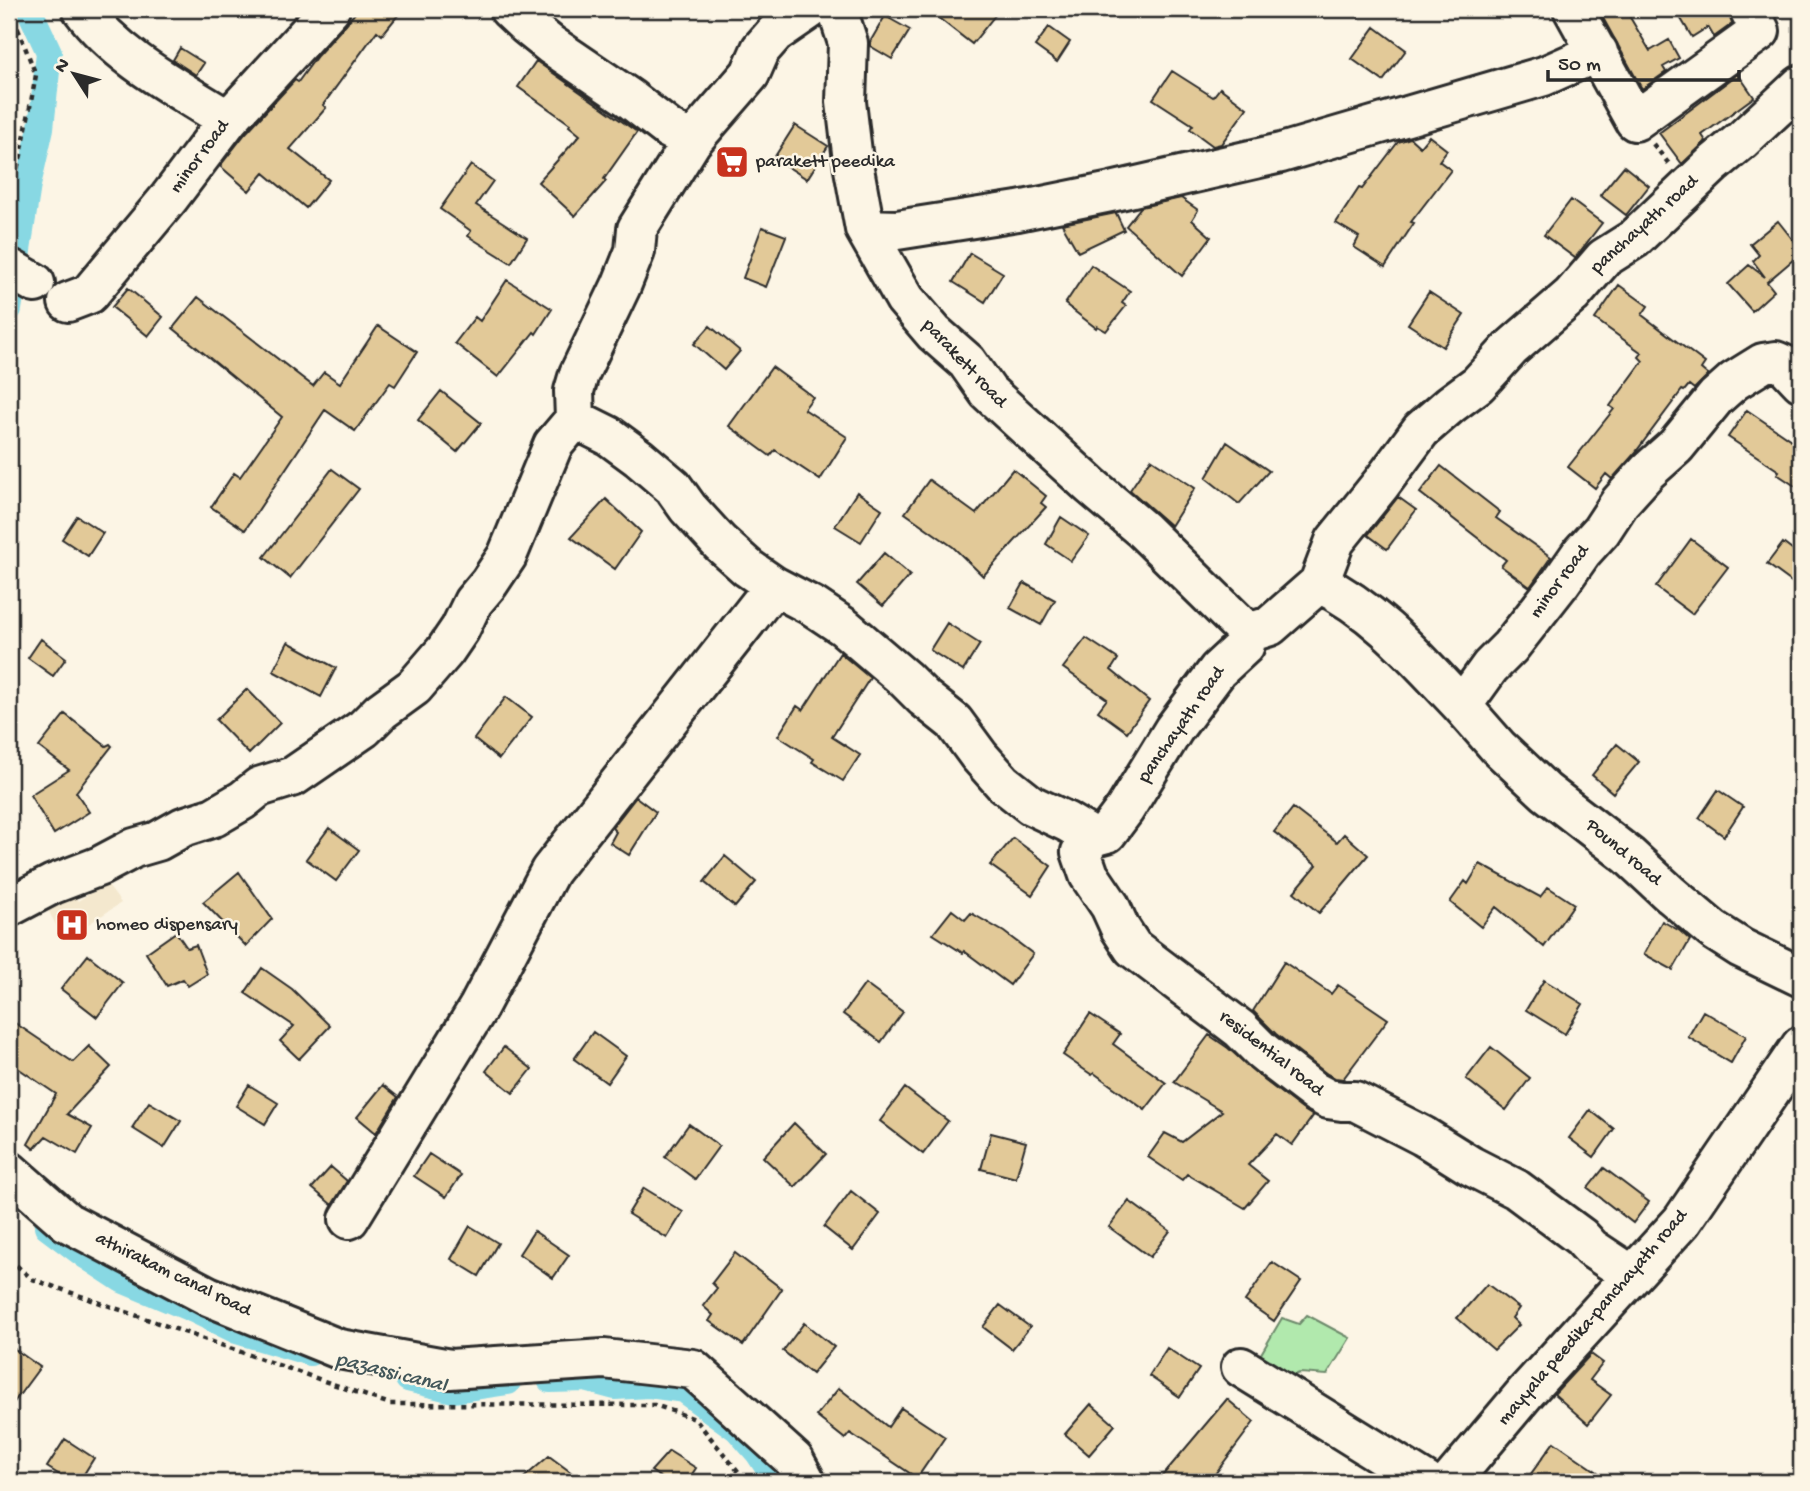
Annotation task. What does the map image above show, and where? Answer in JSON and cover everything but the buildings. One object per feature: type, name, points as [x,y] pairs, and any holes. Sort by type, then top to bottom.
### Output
[{"type":"street","points":[[82,9],[95,26],[138,63],[228,120]]},
{"type":"street","name":"minor road","points":[[68,302],[89,294],[169,198],[228,120],[330,9]]},
{"type":"street","points":[[509,9],[551,45],[669,129],[692,141]]},
{"type":"street","points":[[9,907],[134,848],[158,841],[183,827],[214,817],[259,787],[294,776],[364,728],[381,711],[414,687],[445,651],[460,629],[473,601],[508,556],[553,446],[575,419],[573,391],[635,251],[637,229],[692,141],[750,74],[761,49],[775,33],[810,9]]},
{"type":"street","name":"parakett road","points":[[837,9],[848,43],[846,102],[865,229],[905,299],[934,333],[967,362],[988,392],[1143,530],[1248,633]]},
{"type":"street","points":[[1573,9],[1635,121],[1760,31],[1749,9]]},
{"type":"street","points":[[865,229],[897,230],[1018,211],[1281,153],[1544,76],[1598,52]]},
{"type":"street","name":"panchayath road","points":[[1092,837],[1107,833],[1125,809],[1174,729],[1218,670],[1245,645],[1248,633],[1270,626],[1319,583],[1335,541],[1421,430],[1478,384],[1511,348],[1572,295],[1604,258],[1634,239],[1801,85]]},
{"type":"street","name":"minor road","points":[[1462,706],[1490,667],[1510,647],[1601,531],[1620,502],[1648,471],[1676,446],[1716,397],[1734,381],[1763,363],[1776,361],[1785,365],[1801,382]]},
{"type":"street","points":[[575,419],[609,436],[673,487],[688,508],[748,568],[844,627],[954,722],[1003,783],[1031,805],[1092,837]]},
{"type":"street","points":[[1319,583],[1341,594],[1372,616],[1408,648],[1462,706]]},
{"type":"street","points":[[349,1219],[478,1007],[551,871],[774,586]]},
{"type":"street","name":"Pound road","points":[[1462,706],[1499,747],[1546,792],[1629,856],[1713,930],[1741,948],[1801,977]]},
{"type":"street","name":"residential road","points":[[1092,837],[1081,852],[1089,875],[1133,948],[1146,960],[1177,980],[1240,1029],[1261,1050],[1315,1092],[1328,1099],[1355,1101],[1509,1185],[1581,1237],[1591,1248],[1630,1277]]},
{"type":"street","name":"mayyala peedika-panchayath road","points":[[1450,1482],[1526,1392],[1682,1221],[1801,1046]]},
{"type":"street","name":"athirakam canal road","points":[[9,1171],[66,1222],[208,1296],[339,1349],[450,1369],[604,1359],[693,1369],[794,1460],[806,1482]]},
{"type":"street","points":[[1241,1367],[1426,1482]]},
{"type":"path","points":[[9,24],[18,29],[36,75],[22,155],[9,196]]},
{"type":"path","points":[[1635,121],[1687,188]]},
{"type":"shaded area","name":"homeo dispensary","points":[[106,883],[121,903],[64,940],[48,910],[71,893],[78,901]]},
{"type":"green space","points":[[1307,1315],[1350,1338],[1327,1375],[1300,1373],[1268,1382],[1255,1364],[1282,1318],[1299,1324]]},
{"type":"waterway","points":[[9,309],[28,185],[41,128],[49,52],[29,9]]},
{"type":"waterway","name":"pazassi canal","points":[[47,1227],[122,1280],[237,1331],[310,1353]]},
{"type":"waterway","name":"pazassi canal","points":[[408,1379],[454,1390],[508,1382]]},
{"type":"waterway","name":"pazassi canal","points":[[550,1380],[585,1379],[615,1387],[648,1385],[683,1390],[737,1429],[758,1453],[777,1482]]},
{"type":"place","name":"parakett peedika","points":[[732,162]]},
{"type":"place","name":"homeo dispensary","points":[[72,925]]}]
